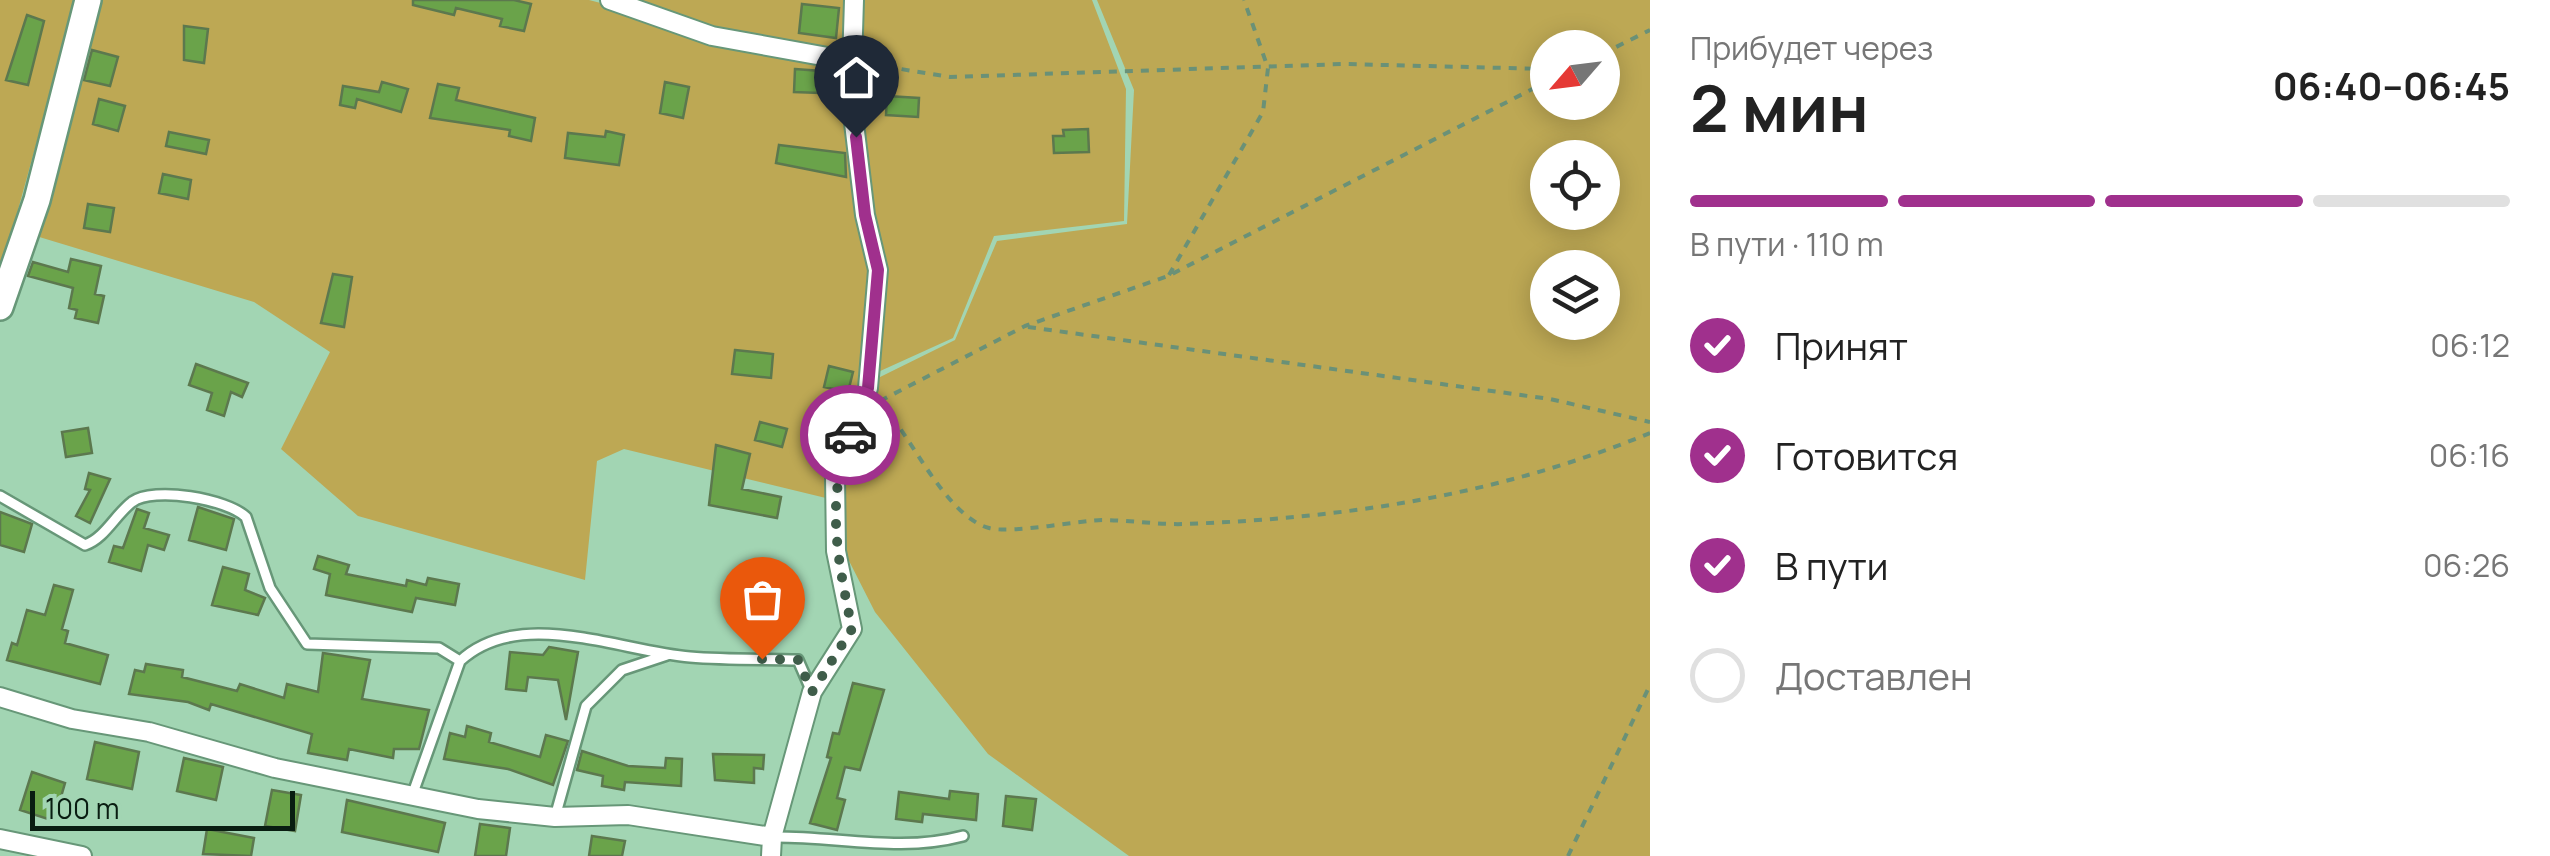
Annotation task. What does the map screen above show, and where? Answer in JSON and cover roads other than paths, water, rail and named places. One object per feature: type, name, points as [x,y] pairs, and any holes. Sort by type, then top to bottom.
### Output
[{"type":"street","points":[[0,307],[36,200],[88,0]]},
{"type":"street","points":[[610,0],[712,36],[850,60]]},
{"type":"street","points":[[0,697],[72,719],[149,732],[275,768],[478,809],[556,818],[628,815],[771,846],[812,692],[852,629],[836,551],[835,475],[859,412],[874,394],[878,270],[865,215],[850,60],[854,0]]},
{"type":"street","points":[[0,838],[19,850],[82,856]]},
{"type":"lane","points":[[0,496],[85,545],[94,542],[133,501],[150,494],[218,501],[246,517],[270,588],[307,644],[439,648],[460,661]]},
{"type":"lane","points":[[413,793],[460,661],[476,645],[496,637],[563,636],[670,654],[798,660],[812,692]]},
{"type":"lane","points":[[556,818],[592,698],[622,670],[670,654]]},
{"type":"lane","points":[[771,846],[838,838],[896,847],[963,836]]}]
